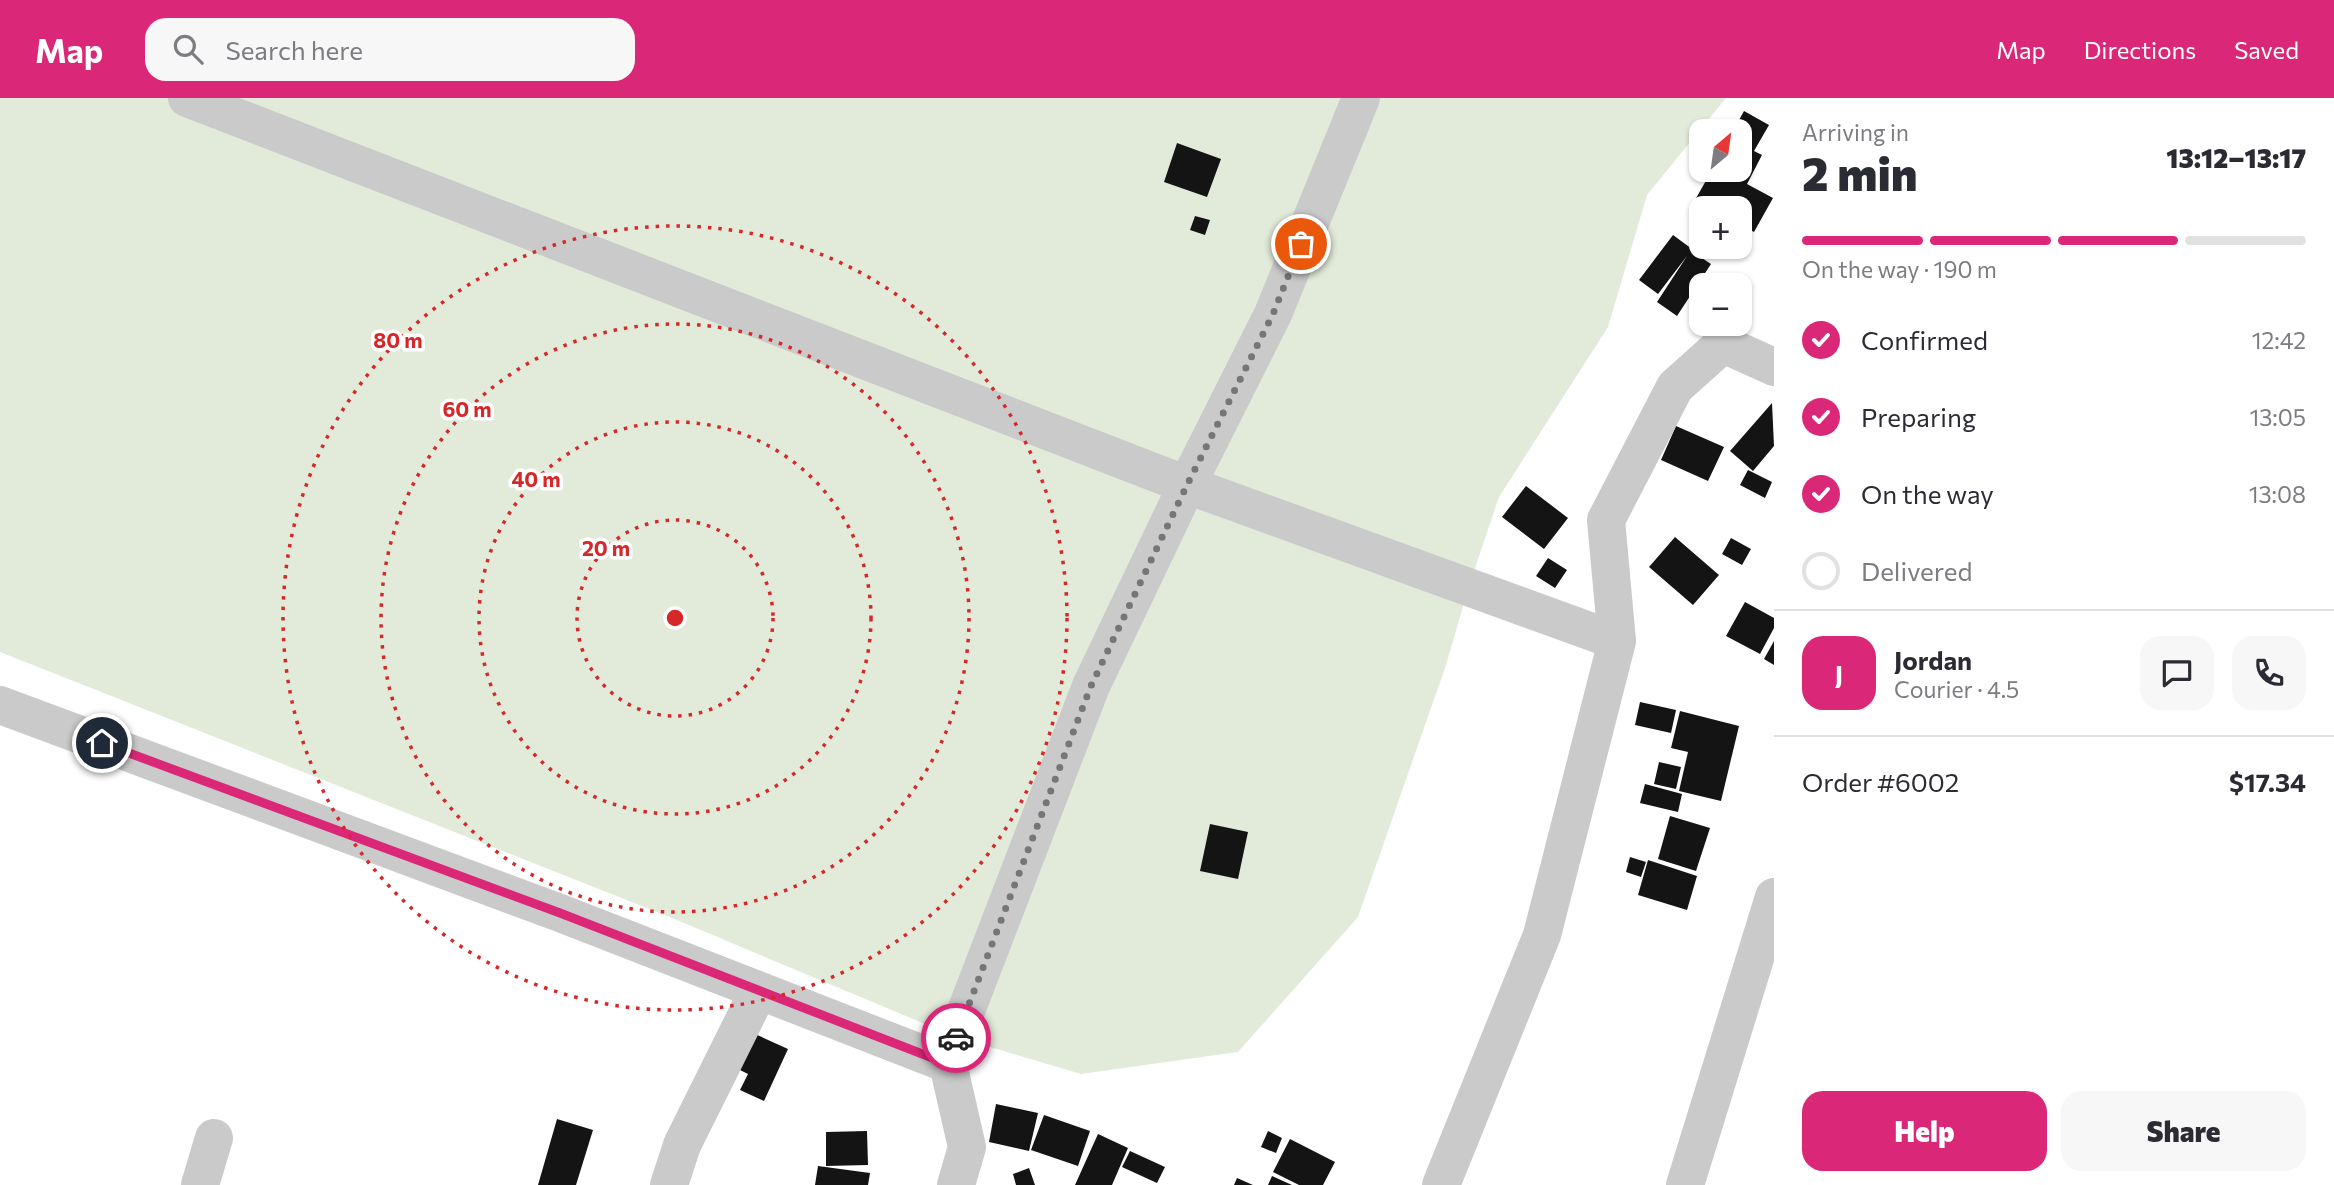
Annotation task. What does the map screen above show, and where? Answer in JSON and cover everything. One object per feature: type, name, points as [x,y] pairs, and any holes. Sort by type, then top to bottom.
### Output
[{"type":"street","points":[[187,98],[1187,485],[1617,641]]},
{"type":"street","points":[[956,1185],[967,1147],[948,1064],[956,1037],[1091,686],[1187,485],[1273,314],[1361,98]]},
{"type":"street","points":[[1441,1185],[1542,935],[1617,641],[1606,520],[1675,387],[1723,344],[1774,367]]},
{"type":"street","points":[[0,705],[560,913],[948,1064]]},
{"type":"street","points":[[1685,1185],[1774,897]]},
{"type":"street","points":[[669,1185],[682,1145],[758,992]]},
{"type":"street","points":[[200,1185],[214,1138]]},
{"type":"green space","points":[[0,98],[1726,98],[1709,119],[1689,119],[1689,143],[1647,195],[1608,327],[1499,497],[1446,665],[1358,917],[1238,1052],[1081,1074],[956,1037],[672,918],[0,652]]},
{"type":"building","points":[[1744,111],[1769,125],[1754,151],[1762,155],[1752,174],[1752,119],[1740,119]]},
{"type":"building","points":[[1177,143],[1221,159],[1207,197],[1164,182]]},
{"type":"building","points":[[1705,182],[1748,182],[1747,184],[1773,198],[1754,232],[1752,196],[1697,196]]},
{"type":"building","points":[[1195,216],[1210,220],[1205,235],[1190,230]]},
{"type":"building","points":[[1673,235],[1689,247],[1689,259],[1704,259],[1711,264],[1705,273],[1689,273],[1689,298],[1677,316],[1657,302],[1687,256],[1658,294],[1639,280]]},
{"type":"building","points":[[1772,403],[1774,446],[1753,471],[1730,451]]},
{"type":"building","points":[[1676,426],[1724,447],[1708,481],[1661,460]]},
{"type":"building","points":[[1748,470],[1772,482],[1765,498],[1740,485]]},
{"type":"building","points":[[1526,486],[1568,518],[1544,549],[1502,517]]},
{"type":"building","points":[[1675,537],[1719,575],[1693,605],[1649,567]]},
{"type":"building","points":[[1731,538],[1751,549],[1742,565],[1722,554]]},
{"type":"building","points":[[1548,558],[1567,570],[1555,588],[1536,576]]},
{"type":"building","points":[[1745,602],[1774,618],[1774,628],[1760,654],[1726,636]]},
{"type":"building","points":[[1774,641],[1774,665],[1764,659]]},
{"type":"building","points":[[1640,702],[1676,710],[1671,733],[1635,725]]},
{"type":"building","points":[[1680,711],[1739,726],[1721,801],[1679,791],[1688,752],[1671,748]]},
{"type":"building","points":[[1659,762],[1681,767],[1676,789],[1654,784]]},
{"type":"building","points":[[1645,784],[1682,794],[1678,812],[1640,803]]},
{"type":"building","points":[[1670,816],[1710,828],[1696,871],[1658,859]]},
{"type":"building","points":[[1210,824],[1248,832],[1238,879],[1200,871]]},
{"type":"building","points":[[1630,857],[1646,862],[1641,877],[1626,872]]},
{"type":"building","points":[[1648,860],[1697,876],[1687,910],[1638,895]]},
{"type":"building","points":[[742,1028],[788,1049],[764,1101],[740,1090],[748,1074],[726,1063]]},
{"type":"building","points":[[996,1104],[1038,1113],[1029,1151],[989,1142]]},
{"type":"building","points":[[1044,1115],[1090,1131],[1078,1166],[1031,1150]]},
{"type":"building","points":[[557,1119],[593,1130],[576,1185],[538,1185]]},
{"type":"building","points":[[867,1131],[868,1165],[826,1166],[826,1132]]},
{"type":"building","points":[[1268,1131],[1282,1138],[1276,1153],[1261,1147]]},
{"type":"building","points":[[1098,1134],[1128,1148],[1112,1185],[1075,1185]]},
{"type":"building","points":[[1290,1139],[1335,1162],[1323,1185],[1299,1185],[1273,1172]]},
{"type":"building","points":[[1130,1151],[1165,1167],[1157,1183],[1122,1167]]},
{"type":"building","points":[[818,1166],[870,1173],[868,1185],[815,1185]]},
{"type":"building","points":[[1029,1168],[1035,1185],[1016,1185],[1013,1174]]},
{"type":"building","points":[[1272,1176],[1292,1185],[1268,1185]]},
{"type":"building","points":[[1237,1178],[1253,1185],[1234,1185]]},
{"type":"way so far","points":[[956,1038],[1091,686],[1187,485],[1273,314],[1301,244]]},
{"type":"route","points":[[102,743],[560,913],[948,1064],[956,1038]]}]
